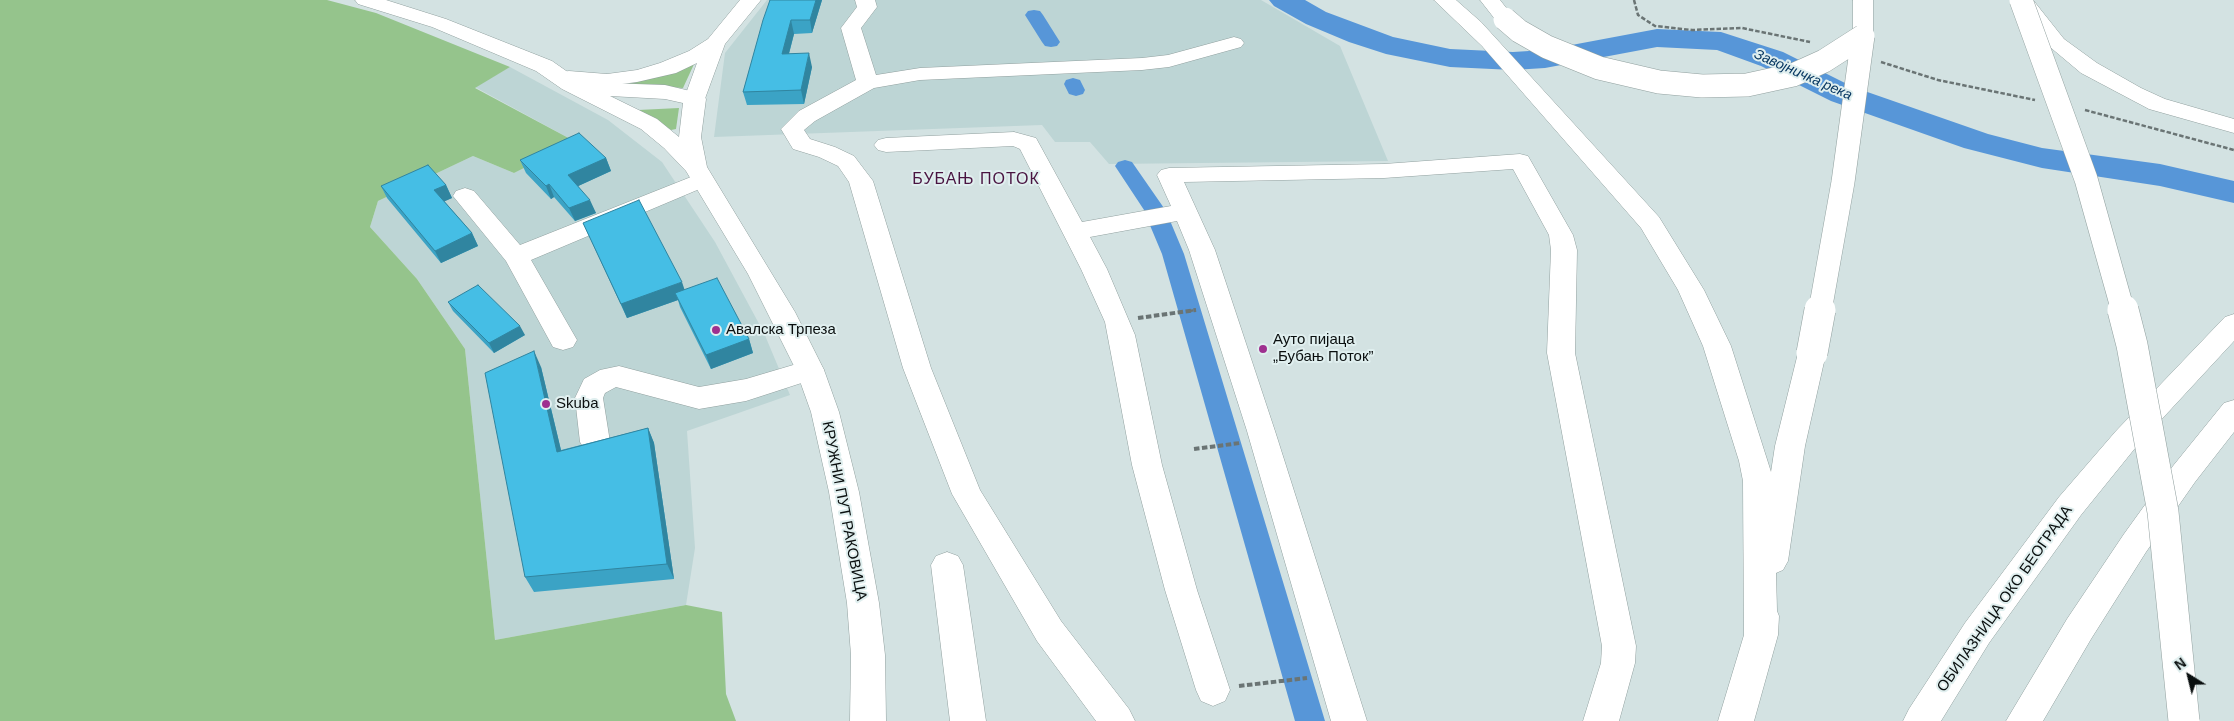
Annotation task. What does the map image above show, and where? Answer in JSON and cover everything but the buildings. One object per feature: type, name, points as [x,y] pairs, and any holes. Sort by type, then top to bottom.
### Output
[{"type":"main road","name":"КРУЖНИ ПУТ РАКОВИЦА","points":[[365,0],[439,23],[544,66],[570,84],[649,124],[672,143],[698,173],[761,274],[810,370],[824,412],[835,453],[856,564],[868,655],[868,721]]},
{"type":"main road","points":[[865,0],[867,6],[851,28],[868,83]]},
{"type":"main road","points":[[1444,0],[1489,42],[1650,223],[1691,290],[1717,346],[1754,461],[1758,481],[1760,634]]},
{"type":"main road","points":[[1490,0],[1505,19],[1520,31],[1547,47],[1600,68],[1659,82],[1702,86],[1747,84],[1793,75],[1824,61],[1864,36]]},
{"type":"main road","points":[[1736,721],[1760,634],[1790,446],[1812,353],[1840,205],[1855,111],[1864,36],[1863,0]]},
{"type":"main road","points":[[2021,0],[2057,43],[2089,68],[2133,93],[2157,104],[2234,126]]},
{"type":"main road","points":[[2021,0],[2086,179],[2111,262],[2132,345],[2163,512],[2184,721]]},
{"type":"main road","points":[[516,256],[698,173],[690,137],[698,85],[715,43],[748,3]]},
{"type":"main road","points":[[569,76],[607,80],[651,73],[684,62],[715,43]]},
{"type":"main road","points":[[1117,721],[1049,631],[966,494],[917,368],[861,181],[846,160],[801,144],[792,129],[807,116],[868,83],[920,74],[1142,64],[1169,61],[1234,43]]},
{"type":"main road","points":[[544,66],[605,89],[665,92],[695,99]]},
{"type":"main road","points":[[608,102],[642,107],[673,105],[695,99]]},
{"type":"main road","points":[[886,144],[1022,140],[1028,143],[1032,149],[1118,322],[1147,465],[1181,590],[1213,690]]},
{"type":"main road","points":[[1349,721],[1259,423],[1202,250],[1169,175],[1384,172],[1520,161],[1562,235],[1564,250],[1561,353],[1619,646],[1618,663],[1602,721]]},
{"type":"main road","points":[[464,196],[516,256],[563,340]]},
{"type":"main road","points":[[1074,232],[1184,212]]},
{"type":"main road","name":"ОБИЛАЗНИЦА ОКО БЕОГРАДА","points":[[1921,721],[1977,633],[2070,506],[2126,439],[2234,324]]},
{"type":"main road","points":[[596,442],[590,398],[594,386],[610,377],[619,376],[699,398],[746,390],[810,370]]},
{"type":"main road","points":[[2024,721],[2135,543],[2184,474],[2234,411]]},
{"type":"main road","points":[[947,565],[968,721]]},
{"type":"path","points":[[1634,0],[1638,14],[1655,26],[1692,30],[1742,28],[1814,43]]},
{"type":"path","points":[[1879,61],[1938,80],[2035,101]]},
{"type":"path","points":[[2083,110],[2234,150]]},
{"type":"path","points":[[1118,322],[1199,309]]},
{"type":"path","points":[[1194,449],[1249,442]]},
{"type":"path","points":[[1248,684],[1309,678]]},
{"type":"shaded area","points":[[767,0],[1261,0],[1340,46],[1388,161],[1109,164],[1090,142],[1055,142],[1042,125],[714,137],[725,53]]},
{"type":"shaded area","points":[[510,67],[608,120],[662,162],[715,242],[764,333],[790,395],[687,431],[695,548],[686,605],[495,640],[465,349],[417,279],[370,227],[378,201],[473,156],[514,173],[576,142],[475,87]]},
{"type":"green space","points":[[0,0],[327,0],[376,13],[510,67],[475,88],[576,142],[514,173],[473,156],[378,201],[370,227],[417,279],[465,349],[495,640],[686,605],[722,612],[726,694],[736,721],[0,721]]},
{"type":"green space","points":[[695,62],[683,88],[613,84]]},
{"type":"green space","points":[[679,108],[676,129],[671,130],[638,110]]},
{"type":"waterway","name":"Завојничка река","points":[[1284,0],[1316,18],[1360,36],[1386,45],[1450,58],[1513,61],[1545,59],[1657,38],[1721,41],[1772,59],[1842,94],[1976,141],[2042,158],[2160,175],[2234,192]]},
{"type":"waterway","points":[[1034,15],[1051,42]]},
{"type":"waterway","points":[[1073,84],[1076,90]]},
{"type":"waterway","points":[[1125,166],[1155,211]]},
{"type":"waterway","points":[[1160,223],[1173,254],[1310,721]]},
{"type":"place","name":"Авалска Трпеза","points":[[716,330]]},
{"type":"place","name":"Ауто пијаца „Бубањ Поток”","points":[[1263,349]]},
{"type":"place","name":"Skuba","points":[[546,404]]},
{"type":"district","name":"БУБАЊ ПОТОК","points":[[976,180]]}]
